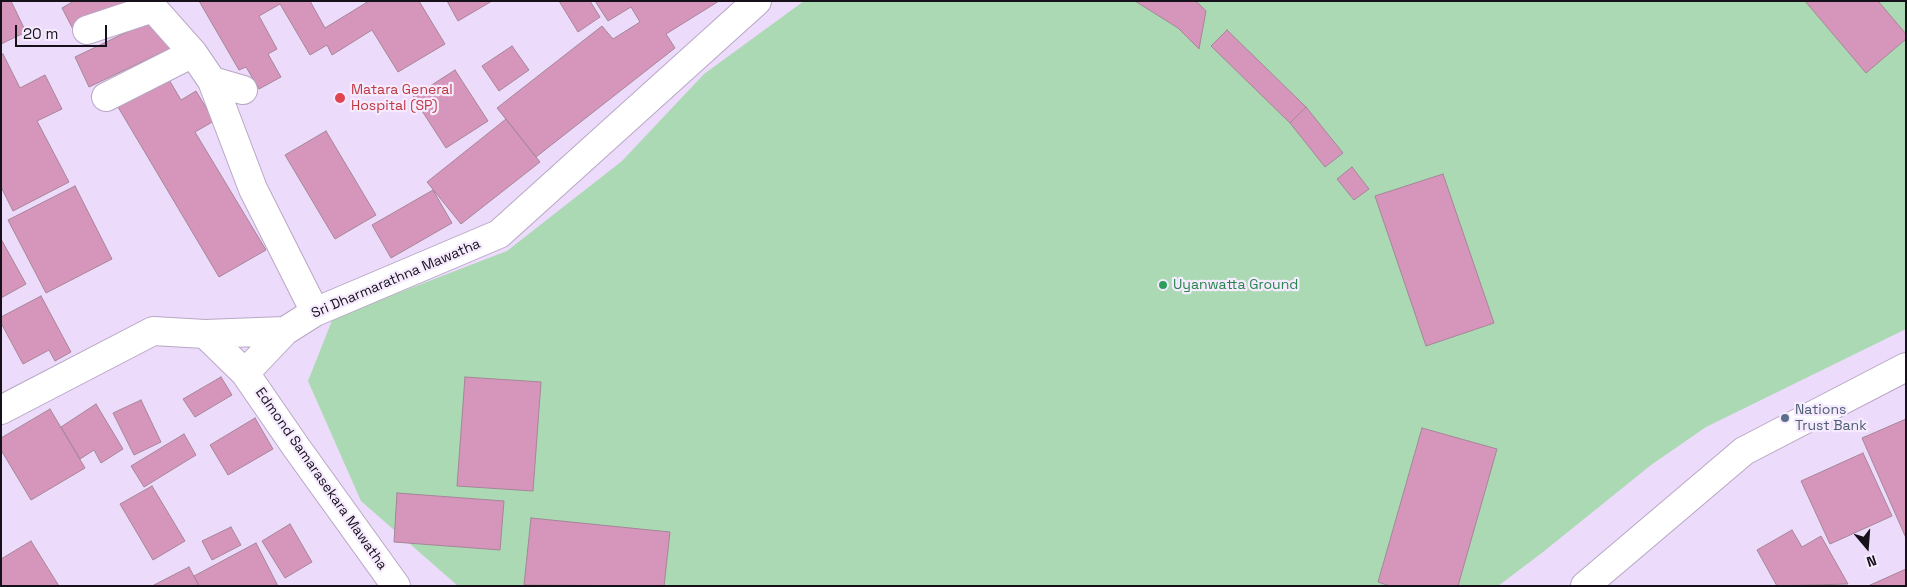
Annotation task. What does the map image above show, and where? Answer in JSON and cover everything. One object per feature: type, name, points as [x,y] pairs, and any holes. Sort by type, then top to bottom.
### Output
[{"type":"street","name":"Sri Dharmarathna Mawatha","points":[[245,373],[285,331],[316,312],[500,234],[757,1]]},
{"type":"street","points":[[87,30],[153,8],[193,53],[212,81],[253,189],[316,312]]},
{"type":"street","points":[[106,97],[193,53]]},
{"type":"street","points":[[212,81],[243,90]]},
{"type":"street","points":[[1,410],[153,331],[205,334],[285,331]]},
{"type":"street","points":[[205,334],[245,373]]},
{"type":"street","points":[[1585,586],[1744,450],[1906,367]]},
{"type":"street","name":"Edmond Samarasekara Mawatha","points":[[245,373],[396,586]]},
{"type":"green space","name":"Uyanwatta Ground","points":[[804,1],[1906,1],[1906,329],[1706,427],[1651,465],[1498,586],[458,586],[361,501],[308,381],[333,318],[507,251],[622,161],[704,74]]},
{"type":"building","points":[[1,1],[11,1],[26,32],[1,44]]},
{"type":"building","points":[[74,1],[130,1],[74,31],[62,8]]},
{"type":"building","points":[[199,1],[310,1],[325,28],[369,1],[419,1],[445,44],[398,72],[372,30],[332,55],[327,45],[310,55],[280,4],[259,16],[277,49],[268,54],[281,77],[259,89],[246,67],[239,70]]},
{"type":"building","points":[[447,1],[492,1],[458,21]]},
{"type":"building","points":[[559,1],[590,1],[600,17],[578,32]]},
{"type":"building","points":[[595,1],[719,1],[666,34],[675,48],[536,157],[497,108],[602,26],[613,39],[640,22],[631,7],[608,21]]},
{"type":"building","points":[[1135,1],[1195,1],[1198,3],[1206,11],[1199,49],[1178,28]]},
{"type":"building","points":[[1805,1],[1878,1],[1906,34],[1906,39],[1866,73]]},
{"type":"building","points":[[156,18],[171,48],[89,87],[75,57]]},
{"type":"building","points":[[1227,30],[1306,107],[1290,123],[1211,46]]},
{"type":"building","points":[[512,46],[529,70],[499,91],[482,66]]},
{"type":"building","points":[[3,54],[20,88],[45,75],[62,109],[37,121],[69,182],[13,211],[1,187],[1,55]]},
{"type":"building","points":[[455,70],[488,121],[446,148],[413,97]]},
{"type":"building","points":[[168,78],[181,100],[196,91],[214,121],[195,132],[266,250],[219,277],[118,107]]},
{"type":"building","points":[[1306,107],[1343,153],[1325,167],[1290,123]]},
{"type":"building","points":[[506,119],[540,162],[461,224],[427,182]]},
{"type":"building","points":[[326,131],[376,215],[335,239],[285,155]]},
{"type":"building","points":[[1352,167],[1369,189],[1354,200],[1337,179]]},
{"type":"building","points":[[1443,174],[1494,323],[1426,346],[1375,196]]},
{"type":"building","points":[[75,186],[112,259],[46,293],[8,220]]},
{"type":"building","points":[[433,190],[452,223],[391,258],[372,225]]},
{"type":"building","points":[[1,239],[26,284],[1,298]]},
{"type":"building","points":[[41,296],[71,352],[55,361],[49,350],[23,364],[1,323],[1,317]]},
{"type":"building","points":[[221,377],[232,395],[195,417],[183,399]]},
{"type":"building","points":[[465,377],[541,382],[533,491],[457,486]]},
{"type":"building","points":[[141,400],[161,442],[134,455],[113,413]]},
{"type":"building","points":[[96,404],[123,449],[101,463],[94,450],[80,459],[61,427]]},
{"type":"building","points":[[50,409],[85,468],[31,500],[1,450],[1,438]]},
{"type":"building","points":[[255,418],[273,449],[228,475],[210,445]]},
{"type":"building","points":[[1906,419],[1906,538],[1862,438]]},
{"type":"building","points":[[1422,428],[1497,449],[1458,586],[1390,586],[1378,582]]},
{"type":"building","points":[[184,434],[196,455],[144,487],[131,466]]},
{"type":"building","points":[[1863,453],[1892,516],[1830,544],[1801,481]]},
{"type":"building","points":[[152,486],[185,541],[153,560],[120,504]]},
{"type":"building","points":[[397,493],[504,501],[500,550],[394,542]]},
{"type":"building","points":[[531,518],[670,532],[664,586],[524,585]]},
{"type":"building","points":[[290,524],[312,562],[285,578],[262,541]]},
{"type":"building","points":[[231,527],[241,545],[212,560],[202,541]]},
{"type":"building","points":[[1792,530],[1802,547],[1821,536],[1848,584],[1777,586],[1757,550]]},
{"type":"building","points":[[31,541],[59,586],[1,586],[1,559]]},
{"type":"building","points":[[256,543],[278,586],[199,586],[194,576]]},
{"type":"building","points":[[189,567],[199,586],[152,586]]},
{"type":"building","points":[[1906,569],[1906,586],[1868,586]]},
{"type":"place","name":"Matara General Hospital (SP)","points":[[340,98]]},
{"type":"place","name":"Uyanwatta Ground","points":[[1163,285]]},
{"type":"place","name":"Nations Trust Bank","points":[[1785,418]]}]
